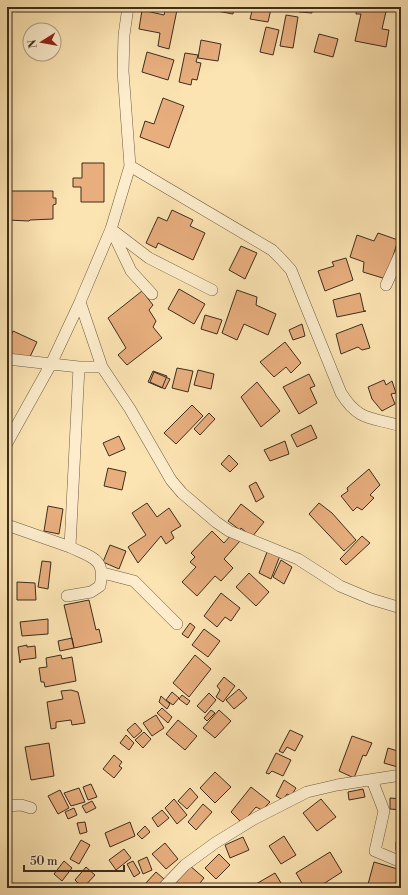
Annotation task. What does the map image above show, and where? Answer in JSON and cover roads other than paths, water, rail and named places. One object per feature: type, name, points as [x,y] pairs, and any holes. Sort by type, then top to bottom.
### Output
[{"type":"street","points":[[7,443],[51,364],[80,302],[111,229],[130,166],[123,71],[124,35],[128,7]]},
{"type":"street","points":[[130,166],[272,250],[291,270],[341,393],[349,406],[360,415],[373,420],[401,426]]},
{"type":"street","points":[[111,229],[149,258],[212,290]]},
{"type":"street","points":[[111,229],[131,271],[152,294]]},
{"type":"street","points":[[386,284],[401,252]]},
{"type":"street","points":[[80,302],[102,367],[130,409],[171,480],[182,493],[216,522],[229,530],[298,559],[340,586],[371,599],[401,608]]},
{"type":"street","points":[[7,359],[79,367],[102,367]]},
{"type":"street","points":[[70,547],[79,367]]},
{"type":"street","points":[[7,525],[70,547],[93,559],[101,566],[103,573],[100,586],[91,592],[67,596]]},
{"type":"street","points":[[103,573],[134,581],[177,624]]},
{"type":"street","points":[[163,888],[185,865],[215,843],[254,819],[307,792],[337,785],[401,776]]},
{"type":"street","points":[[372,780],[384,811],[374,851],[401,862]]},
{"type":"street","points":[[7,806],[21,805],[31,808]]}]
